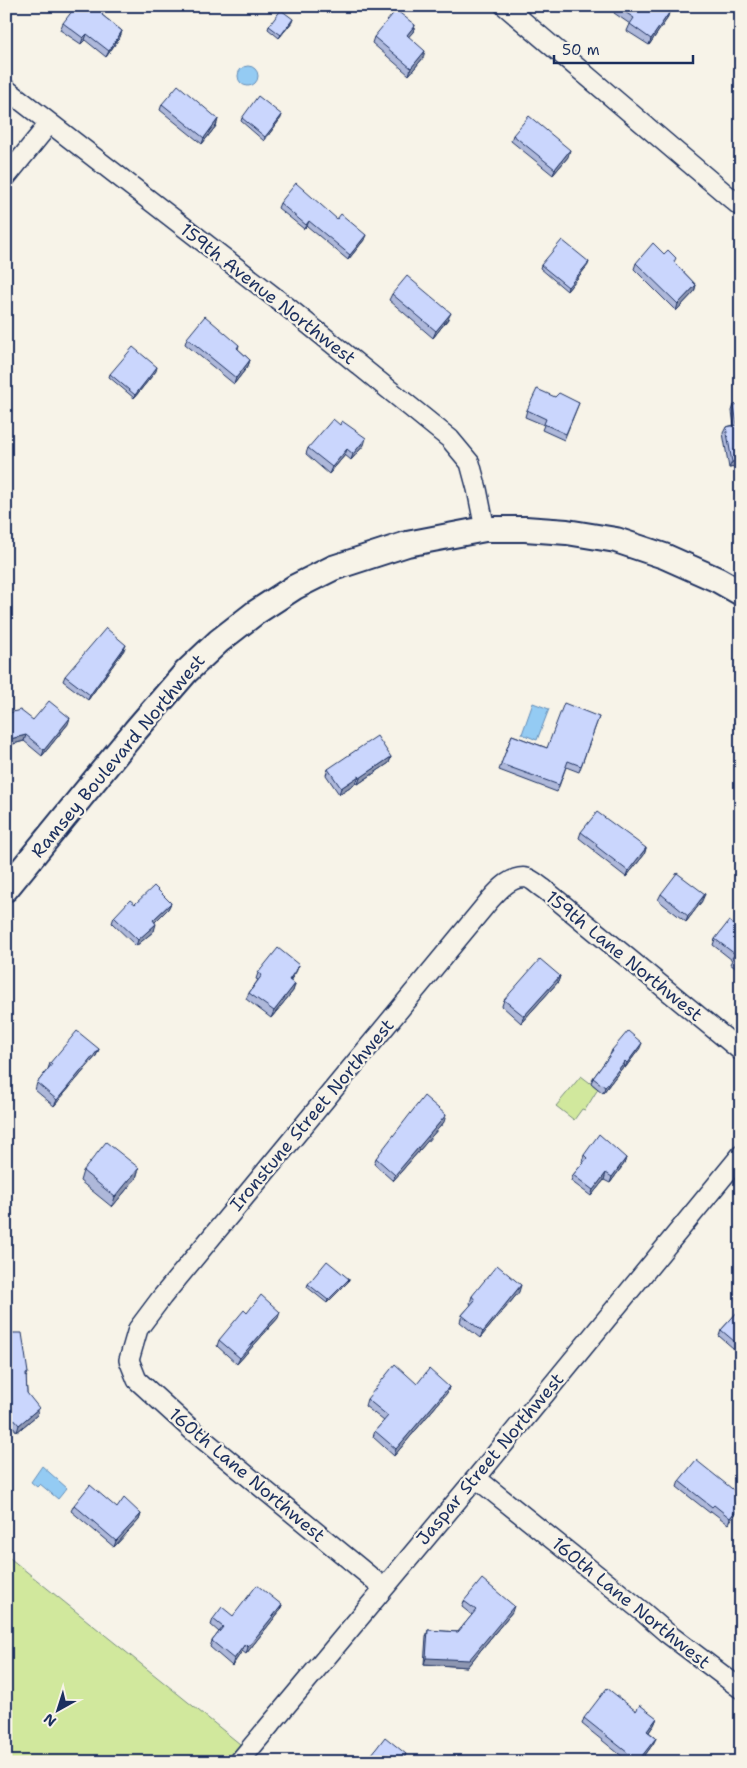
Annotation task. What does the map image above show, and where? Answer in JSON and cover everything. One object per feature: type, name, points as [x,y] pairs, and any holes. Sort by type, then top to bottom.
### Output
[{"type":"street","points":[[505,6],[741,207]]},
{"type":"street","name":"159th Avenue Northwest","points":[[6,89],[286,306],[450,439],[470,463],[485,529]]},
{"type":"street","points":[[6,178],[50,124]]},
{"type":"street","name":"Ramsey Boulevard Northwest","points":[[6,889],[186,672],[219,641],[255,613],[295,587],[333,568],[407,544],[485,529],[525,529],[567,532],[616,540],[664,556],[718,580],[741,593]]},
{"type":"street","name":"159th Lane Northwest","points":[[502,886],[514,880],[527,878],[544,889],[741,1052]]},
{"type":"street","name":"Ironstune Street Northwest","points":[[132,1350],[138,1329],[162,1297],[502,886]]},
{"type":"street","name":"Jaspar Street Northwest","points":[[239,1762],[476,1478],[741,1155]]},
{"type":"street","name":"160th Lane Northwest","points":[[132,1350],[128,1360],[137,1380],[192,1431],[384,1588]]},
{"type":"street","name":"160th Lane Northwest","points":[[476,1478],[643,1612],[666,1633],[741,1689]]},
{"type":"green space","points":[[581,1076],[598,1089],[585,1110],[582,1109],[574,1120],[556,1106]]},
{"type":"green space","points":[[6,1555],[240,1744],[225,1762],[6,1762]]},
{"type":"water","points":[[248,66],[255,69],[258,76],[255,83],[248,86],[241,83],[238,76],[241,69]]},
{"type":"water","points":[[533,703],[549,709],[537,740],[522,734]]},
{"type":"water","points":[[42,1466],[67,1488],[58,1499],[40,1484],[37,1487],[31,1482]]},
{"type":"building","points":[[76,6],[98,6],[104,11],[102,15],[122,31],[109,51],[87,34],[83,38],[63,23]]},
{"type":"building","points":[[616,6],[660,6],[669,13],[651,39],[630,24],[634,18]]},
{"type":"building","points":[[281,10],[293,19],[281,35],[269,26]]},
{"type":"building","points":[[396,10],[415,25],[407,35],[425,51],[411,68],[374,37]]},
{"type":"building","points":[[178,85],[218,119],[204,138],[162,104]]},
{"type":"building","points":[[258,96],[282,115],[265,137],[242,118]]},
{"type":"building","points":[[529,116],[570,150],[555,169],[513,135]]},
{"type":"building","points":[[296,183],[337,219],[341,214],[366,235],[350,255],[309,221],[306,225],[280,203]]},
{"type":"building","points":[[562,240],[589,262],[568,287],[541,265]]},
{"type":"building","points":[[653,243],[664,254],[668,250],[676,258],[674,262],[696,285],[678,304],[636,263]]},
{"type":"building","points":[[407,276],[451,313],[436,331],[392,294]]},
{"type":"building","points":[[205,316],[239,345],[237,348],[250,360],[236,378],[187,338]]},
{"type":"building","points":[[133,347],[157,367],[135,395],[110,374]]},
{"type":"building","points":[[537,389],[555,397],[559,393],[579,403],[566,434],[544,424],[546,419],[527,410]]},
{"type":"building","points":[[741,404],[741,460],[732,462],[726,427],[737,425],[734,405]]},
{"type":"building","points":[[333,419],[340,425],[342,421],[366,438],[353,454],[347,449],[332,467],[308,448]]},
{"type":"building","points":[[106,628],[126,645],[90,695],[65,676]]},
{"type":"building","points":[[49,701],[70,718],[44,750],[26,735],[6,740],[6,714],[20,710],[33,720]]},
{"type":"building","points":[[564,703],[599,717],[581,766],[568,761],[559,785],[501,764],[512,735],[547,748]]},
{"type":"building","points":[[377,736],[391,757],[360,778],[359,776],[341,788],[328,769]]},
{"type":"building","points":[[597,812],[646,848],[628,871],[581,832]]},
{"type":"building","points":[[677,873],[705,894],[688,916],[661,894]]},
{"type":"building","points":[[154,886],[171,903],[153,920],[156,924],[138,940],[114,917],[130,900],[135,904]]},
{"type":"building","points":[[729,921],[741,930],[741,964],[732,958],[735,954],[715,939]]},
{"type":"building","points":[[278,948],[299,965],[289,980],[295,984],[274,1011],[249,993],[262,975],[258,973]]},
{"type":"building","points":[[540,959],[560,976],[524,1016],[504,1000]]},
{"type":"building","points":[[77,1031],[99,1049],[57,1100],[37,1083],[52,1064],[50,1063]]},
{"type":"building","points":[[628,1031],[642,1043],[605,1087],[593,1078]]},
{"type":"building","points":[[424,1096],[446,1115],[395,1175],[376,1158]]},
{"type":"building","points":[[599,1134],[626,1158],[612,1177],[606,1173],[593,1190],[573,1175],[587,1158],[584,1155]]},
{"type":"building","points":[[106,1142],[139,1168],[115,1197],[83,1171]]},
{"type":"building","points":[[327,1261],[349,1279],[328,1300],[308,1284]]},
{"type":"building","points":[[497,1265],[521,1285],[483,1332],[462,1315],[475,1300],[472,1296]]},
{"type":"building","points":[[261,1295],[280,1312],[240,1358],[219,1340],[244,1310],[247,1313]]},
{"type":"building","points":[[741,1308],[741,1347],[721,1330]]},
{"type":"building","points":[[6,1333],[22,1333],[28,1373],[26,1374],[27,1393],[39,1408],[19,1425],[6,1410]]},
{"type":"building","points":[[395,1364],[417,1384],[429,1369],[449,1387],[396,1449],[375,1431],[388,1416],[367,1399]]},
{"type":"building","points":[[696,1460],[741,1496],[741,1504],[730,1518],[714,1505],[712,1507],[679,1481]]},
{"type":"building","points":[[90,1485],[117,1508],[124,1498],[141,1514],[116,1541],[74,1505]]},
{"type":"building","points":[[482,1579],[514,1606],[469,1660],[426,1658],[428,1630],[458,1632],[476,1610],[464,1601]]},
{"type":"building","points":[[257,1585],[282,1605],[248,1647],[245,1644],[234,1659],[212,1641],[223,1627],[213,1619],[222,1607],[233,1616]]},
{"type":"building","points":[[607,1688],[636,1711],[640,1705],[657,1718],[647,1731],[656,1738],[638,1761],[584,1718]]},
{"type":"building","points":[[385,1737],[406,1754],[400,1762],[366,1762]]}]
